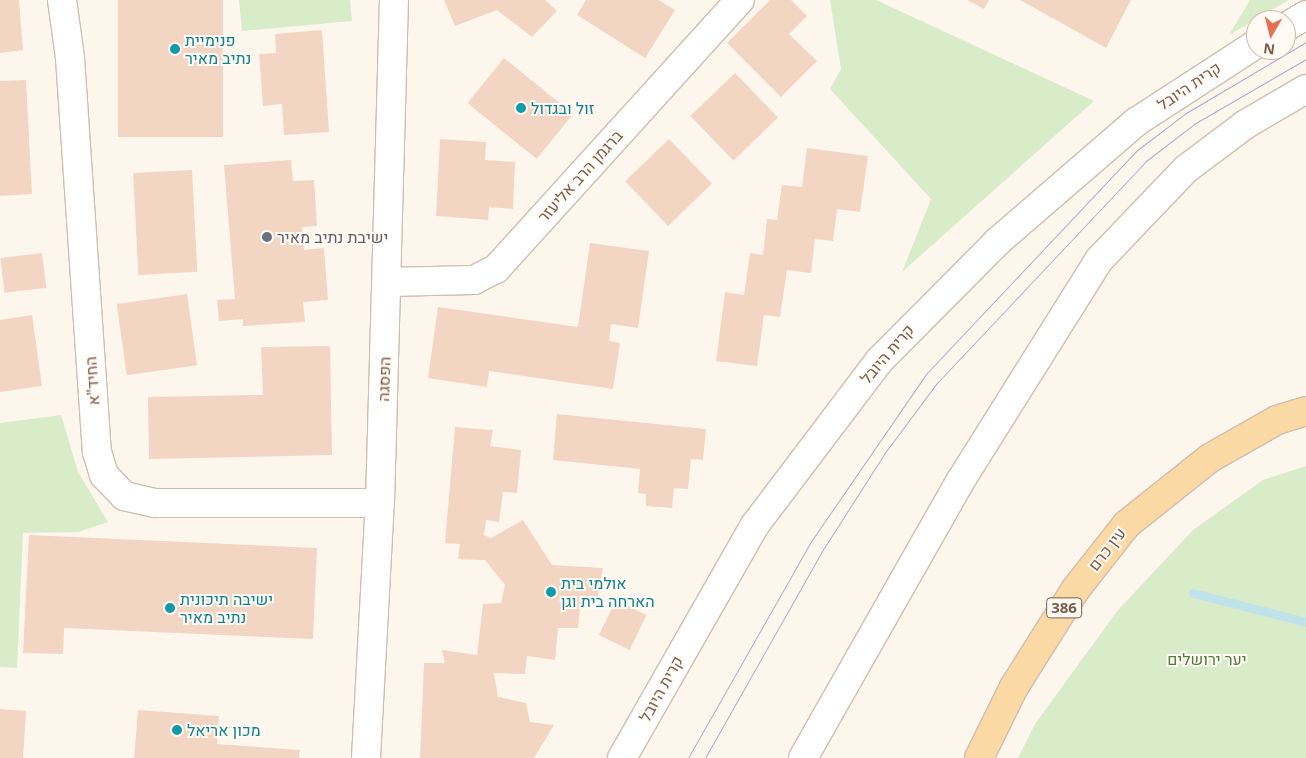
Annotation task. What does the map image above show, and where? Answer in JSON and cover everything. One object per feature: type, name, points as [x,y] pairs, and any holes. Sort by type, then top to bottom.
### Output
[{"type":"main road","name":"עין כרם","points":[[979,758],[1014,687],[1075,590],[1127,524],[1210,458],[1276,420],[1306,411]]},
{"type":"street","name":"החיד\"א","points":[[62,0],[70,58],[96,452],[104,475],[124,496],[155,503],[380,503]]},
{"type":"street","name":"הפסגה","points":[[366,758],[380,503],[394,0]]},
{"type":"street","name":"ברגמן הרב אליעזר","points":[[387,282],[474,280],[496,269],[740,0]]},
{"type":"street","name":"קרית היובל","points":[[622,758],[755,525],[880,360],[997,242],[1101,151],[1136,122],[1246,50]]},
{"type":"street","points":[[803,758],[961,480],[1100,260],[1186,169],[1246,124],[1306,89]]},
{"type":"green space","points":[[239,0],[350,0],[352,21],[242,31]]},
{"type":"green space","points":[[830,0],[876,0],[1094,101],[902,272],[931,199],[830,89],[841,69]]},
{"type":"green space","points":[[1250,0],[1289,0],[1272,10],[1246,10],[1246,25],[1229,35]]},
{"type":"green space","points":[[61,415],[78,472],[108,522],[78,532],[23,533],[17,668],[0,667],[0,423]]},
{"type":"green space","name":"יער ירושלים","points":[[1306,466],[1306,758],[1018,758],[1035,724],[1118,610],[1193,530],[1263,480]]},
{"type":"building","points":[[0,0],[19,0],[23,50],[0,53]]},
{"type":"building","name":"פנימיית נתיב מאיר","points":[[118,0],[223,0],[223,137],[118,137]]},
{"type":"building","points":[[444,0],[545,0],[557,11],[532,37],[497,10],[455,26]]},
{"type":"building","points":[[586,0],[659,0],[675,10],[645,58],[577,15]]},
{"type":"building","points":[[770,0],[791,0],[807,16],[789,34],[817,61],[781,97],[727,43]]},
{"type":"building","points":[[967,0],[989,0],[984,9]]},
{"type":"building","points":[[1020,0],[1131,0],[1106,48]]},
{"type":"building","points":[[322,30],[329,132],[284,135],[282,104],[263,106],[259,54],[276,53],[275,34]]},
{"type":"building","name":"זול ובגדול","points":[[504,58],[573,114],[537,159],[467,103]]},
{"type":"building","points":[[735,73],[778,118],[733,161],[690,116]]},
{"type":"building","points":[[26,80],[32,194],[0,196],[0,81]]},
{"type":"building","points":[[440,139],[486,142],[485,160],[515,162],[513,209],[489,207],[488,220],[436,216]]},
{"type":"building","points":[[669,139],[712,184],[668,226],[625,181]]},
{"type":"building","points":[[807,148],[868,156],[860,212],[837,209],[833,241],[815,239],[811,273],[787,270],[780,317],[764,315],[757,366],[716,361],[725,292],[744,295],[750,253],[763,255],[767,219],[777,220],[782,185],[802,187]]},
{"type":"building","name":"ישיבת נתיב מאיר","points":[[291,160],[293,181],[314,180],[317,226],[302,227],[304,250],[324,248],[328,300],[303,302],[305,322],[243,326],[243,319],[219,321],[217,300],[235,299],[224,165]]},
{"type":"building","points":[[192,170],[197,272],[138,275],[133,173]]},
{"type":"building","points":[[590,243],[649,251],[638,328],[611,324],[609,341],[620,343],[613,389],[489,371],[487,387],[428,378],[438,307],[578,327]]},
{"type":"building","points":[[42,253],[46,288],[5,293],[0,258]]},
{"type":"building","points":[[187,294],[197,365],[127,375],[117,304]]},
{"type":"building","points":[[32,315],[42,386],[0,392],[0,320]]},
{"type":"building","points":[[330,346],[332,455],[149,459],[148,397],[263,395],[261,347]]},
{"type":"building","points":[[557,414],[706,429],[703,460],[691,459],[688,489],[674,488],[672,508],[646,506],[646,494],[638,493],[640,469],[553,460]]},
{"type":"building","name":"אולמי בית הארחה בית וגן","points":[[455,427],[493,430],[490,446],[521,450],[517,493],[503,492],[499,522],[486,520],[484,535],[491,538],[523,520],[552,565],[603,568],[597,602],[581,598],[578,628],[558,628],[555,660],[527,656],[525,674],[494,673],[498,697],[526,703],[530,722],[554,725],[534,758],[420,758],[424,663],[445,663],[442,650],[477,655],[483,604],[501,603],[505,585],[485,560],[458,559],[460,544],[445,543]]},
{"type":"building","name":"ישיבה תיכונית נתיב מאיר","points":[[29,535],[317,548],[313,639],[64,628],[63,654],[23,653]]},
{"type":"building","points":[[616,600],[647,615],[629,650],[599,635]]},
{"type":"building","points":[[0,709],[26,711],[23,758],[0,758]]},
{"type":"building","name":"מכון אריאל","points":[[138,710],[219,716],[217,744],[300,750],[299,758],[134,758]]},
{"type":"waterway","points":[[1193,593],[1306,622]]},
{"type":"tram line","points":[[688,758],[812,540],[926,374],[1136,151],[1186,113],[1306,42]]},
{"type":"tram line","points":[[705,758],[824,548],[884,454],[937,383],[1146,161],[1194,124],[1306,59]]},
{"type":"place","name":"פנימיית נתיב מאיר","points":[[175,49]]},
{"type":"place","name":"זול ובגדול","points":[[521,108]]},
{"type":"place","name":"ישיבת נתיב מאיר","points":[[267,237]]},
{"type":"place","name":"אולמי בית הארחה בית וגן","points":[[551,592]]},
{"type":"place","name":"ישיבה תיכונית נתיב מאיר","points":[[170,608]]},
{"type":"place","name":"מכון אריאל","points":[[177,730]]}]
